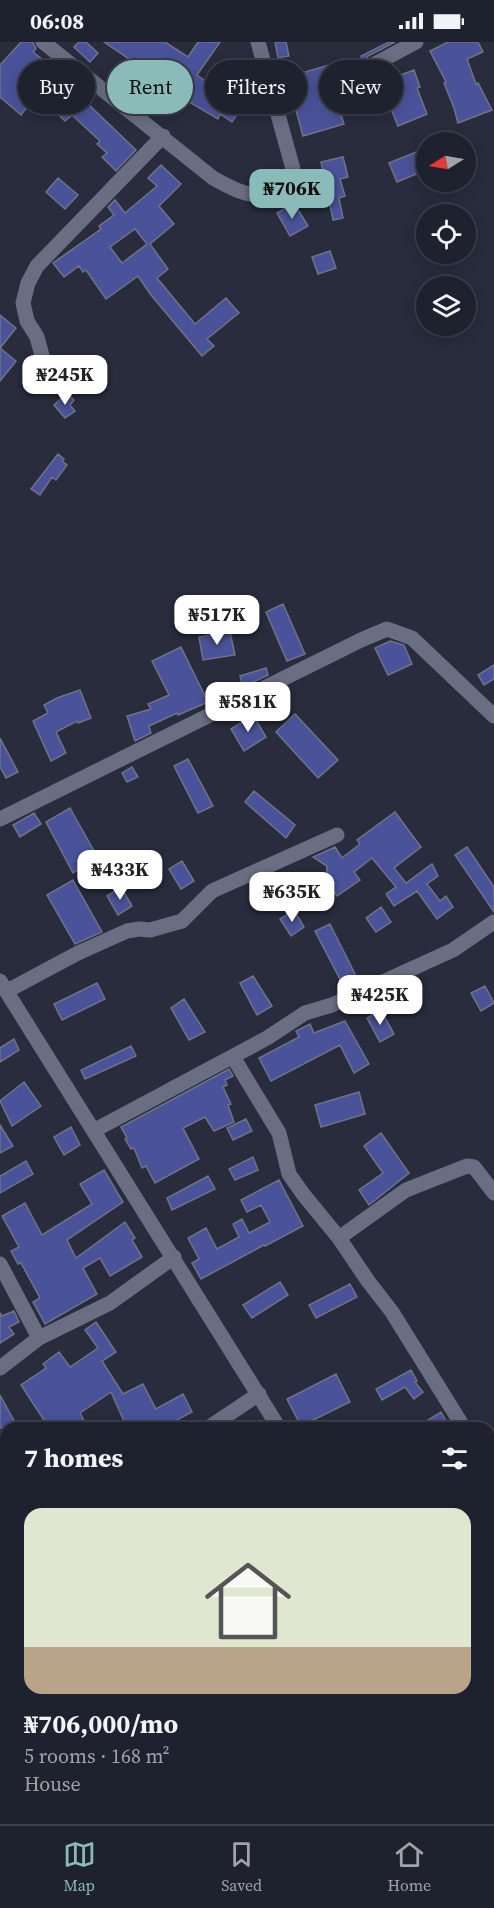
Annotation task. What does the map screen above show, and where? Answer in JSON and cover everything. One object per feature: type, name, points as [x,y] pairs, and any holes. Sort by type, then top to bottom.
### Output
[{"type":"street","points":[[43,42],[213,178],[234,189],[255,196],[272,191],[289,181],[293,169],[258,42]]},
{"type":"street","points":[[381,60],[416,42]]},
{"type":"street","points":[[44,363],[37,337],[27,321],[23,303],[28,283],[37,266],[163,136]]},
{"type":"street","points":[[0,819],[387,629],[412,638],[493,714]]},
{"type":"street","points":[[275,1422],[3,986],[127,932],[139,929],[150,930],[182,921],[212,891],[337,835]]},
{"type":"street","points":[[95,1130],[233,1057],[305,1013],[332,1005],[453,950],[494,922]]},
{"type":"street","points":[[233,1057],[279,1133],[289,1173],[392,1312],[460,1422]]},
{"type":"street","points":[[339,1238],[406,1190],[467,1166],[474,1167],[494,1194]]},
{"type":"street","points":[[0,1368],[39,1338],[110,1303],[174,1257]]},
{"type":"street","points":[[0,1264],[39,1338]]},
{"type":"street","points":[[217,1422],[259,1394]]},
{"type":"building","points":[[21,42],[33,42],[36,49],[33,52],[43,60],[18,60],[18,112],[0,97],[0,65]]},
{"type":"building","points":[[79,42],[86,42],[98,53],[92,60],[88,60],[74,47]]},
{"type":"building","points":[[104,42],[165,42],[188,57],[198,42],[220,42],[207,60],[205,60],[197,75],[205,81],[205,111],[193,104],[193,60],[130,60]]},
{"type":"building","points":[[275,42],[286,42],[289,56],[278,58]]},
{"type":"building","points":[[389,42],[395,42],[368,56],[366,60],[363,60],[361,56]]},
{"type":"building","points":[[448,42],[478,42],[483,52],[467,59],[476,84],[478,83],[492,110],[458,123],[444,83],[446,82],[430,51]]},
{"type":"building","points":[[319,68],[319,114],[341,114],[344,124],[303,136],[297,114],[307,114],[307,72]]},
{"type":"building","points":[[414,70],[420,87],[417,88],[427,114],[398,126],[393,114],[403,114],[403,74]]},
{"type":"building","points":[[95,111],[136,150],[116,171],[102,157],[107,153],[97,144],[100,141],[72,115],[65,121],[58,114],[95,114]]},
{"type":"building","points":[[210,114],[220,114],[218,119]]},
{"type":"building","points":[[220,114],[237,114],[232,122]]},
{"type":"building","points":[[416,152],[416,174],[397,182],[389,163]]},
{"type":"building","points":[[343,157],[348,177],[340,179],[345,196],[339,198],[343,218],[333,220],[321,162]]},
{"type":"building","points":[[161,165],[181,184],[159,206],[174,224],[150,244],[168,269],[157,278],[195,324],[226,298],[239,313],[207,339],[214,346],[202,356],[138,276],[106,299],[86,270],[83,272],[79,266],[64,277],[53,263],[101,229],[99,226],[114,215],[108,207],[115,200],[125,213],[157,186],[148,178]],"holes":[[[135,229],[147,244],[122,263],[110,247]]]},
{"type":"building","points":[[58,178],[78,195],[65,209],[46,192]]},
{"type":"building","points":[[294,203],[308,226],[290,236],[277,213]]},
{"type":"building","points":[[330,251],[336,268],[318,274],[312,257]]},
{"type":"building","points":[[0,315],[16,328],[0,348]]},
{"type":"building","points":[[0,348],[16,361],[0,381]]},
{"type":"building","points":[[67,393],[74,400],[70,405],[75,411],[65,418],[54,405]]},
{"type":"building","points":[[58,454],[67,465],[56,480],[52,477],[40,495],[31,489]]},
{"type":"building","points":[[283,604],[305,654],[287,661],[266,612]]},
{"type":"building","points":[[230,632],[235,655],[203,660],[199,637]]},
{"type":"building","points":[[390,641],[404,645],[412,664],[388,675],[375,648]]},
{"type":"building","points":[[181,647],[208,702],[149,726],[151,733],[135,741],[127,716],[151,709],[148,704],[169,695],[152,661]]},
{"type":"building","points":[[494,665],[494,679],[484,685],[478,675]]},
{"type":"building","points":[[266,668],[268,675],[243,687],[240,676]]},
{"type":"building","points":[[80,690],[91,718],[78,723],[77,721],[56,732],[66,753],[51,761],[33,721],[48,713],[44,705]]},
{"type":"building","points":[[295,714],[338,760],[318,778],[276,732]]},
{"type":"building","points":[[253,715],[266,737],[244,751],[231,729]]},
{"type":"building","points":[[0,738],[18,772],[6,778],[0,767]]},
{"type":"building","points":[[188,759],[213,806],[198,813],[174,766]]},
{"type":"building","points":[[132,767],[138,777],[127,782],[122,773]]},
{"type":"building","points":[[254,791],[295,825],[286,838],[245,802]]},
{"type":"building","points":[[70,808],[98,858],[73,873],[46,822]]},
{"type":"building","points":[[395,812],[421,847],[394,868],[406,883],[432,864],[438,876],[427,884],[440,901],[446,896],[453,907],[437,919],[417,891],[394,906],[386,894],[396,887],[372,858],[354,872],[360,880],[337,896],[326,880],[327,866],[313,857],[335,847],[342,858],[360,844],[357,840]]},
{"type":"building","points":[[34,813],[41,824],[20,837],[13,825]]},
{"type":"building","points":[[467,847],[494,887],[494,912],[455,855]]},
{"type":"building","points":[[182,861],[194,881],[181,889],[169,869]]},
{"type":"building","points":[[73,880],[102,932],[75,944],[47,895]]},
{"type":"building","points":[[121,887],[132,906],[118,915],[107,896]]},
{"type":"building","points":[[381,907],[391,922],[376,932],[366,918]]},
{"type":"building","points":[[294,910],[304,927],[291,936],[280,919]]},
{"type":"building","points":[[330,924],[356,976],[342,983],[315,931]]},
{"type":"building","points":[[253,976],[272,1006],[257,1015],[240,983]]},
{"type":"building","points":[[97,983],[105,999],[62,1020],[54,1004]]},
{"type":"building","points":[[485,986],[494,1003],[481,1011],[471,993]]},
{"type":"building","points":[[184,999],[205,1032],[189,1040],[171,1008]]},
{"type":"building","points":[[381,1010],[394,1034],[380,1042],[367,1018]]},
{"type":"building","points":[[345,1021],[369,1064],[354,1073],[340,1045],[271,1081],[259,1058],[299,1037],[296,1031],[310,1024],[314,1033]]},
{"type":"building","points":[[14,1039],[19,1050],[0,1062],[0,1048]]},
{"type":"building","points":[[131,1046],[136,1056],[85,1079],[81,1070]]},
{"type":"building","points":[[229,1069],[233,1076],[225,1080],[227,1085],[223,1087],[231,1104],[228,1105],[234,1122],[214,1131],[205,1117],[183,1128],[199,1159],[155,1183],[146,1166],[142,1168],[134,1148],[131,1149],[121,1127]]},
{"type":"building","points":[[24,1082],[41,1106],[12,1126],[0,1101]]},
{"type":"building","points":[[359,1092],[365,1114],[321,1127],[315,1105]]},
{"type":"building","points":[[246,1119],[252,1131],[233,1140],[227,1128]]},
{"type":"building","points":[[0,1125],[13,1146],[0,1153]]},
{"type":"building","points":[[71,1127],[80,1145],[64,1155],[54,1137]]},
{"type":"building","points":[[381,1133],[409,1173],[369,1205],[359,1190],[383,1173],[364,1146]]},
{"type":"building","points":[[253,1157],[258,1170],[235,1180],[229,1169]]},
{"type":"building","points":[[26,1161],[33,1174],[0,1193],[0,1176]]},
{"type":"building","points":[[104,1170],[123,1202],[67,1240],[76,1258],[125,1222],[135,1238],[132,1240],[142,1257],[110,1276],[100,1258],[83,1268],[97,1294],[45,1324],[33,1302],[40,1298],[21,1263],[18,1264],[11,1251],[19,1247],[2,1216],[25,1203],[42,1235],[92,1204],[80,1184]]},
{"type":"building","points":[[208,1176],[215,1189],[172,1210],[167,1198]]},
{"type":"building","points":[[279,1180],[303,1226],[201,1279],[192,1263],[199,1259],[188,1238],[206,1228],[217,1249],[239,1237],[233,1224],[242,1219],[249,1233],[270,1222],[261,1205],[247,1212],[241,1200]]},
{"type":"building","points":[[280,1282],[288,1295],[252,1318],[243,1305]]},
{"type":"building","points":[[350,1284],[357,1297],[316,1318],[309,1305]]},
{"type":"building","points":[[14,1311],[19,1322],[9,1327],[14,1334],[0,1343],[0,1313],[2,1316]]},
{"type":"building","points":[[96,1322],[116,1352],[102,1361],[123,1394],[143,1384],[156,1409],[183,1394],[192,1412],[173,1422],[124,1422],[111,1392],[80,1413],[85,1422],[45,1422],[21,1385],[46,1368],[43,1364],[59,1352],[70,1367],[98,1348],[85,1330]]},
{"type":"building","points":[[411,1370],[417,1381],[415,1382],[423,1392],[414,1399],[405,1387],[382,1400],[376,1389]]},
{"type":"building","points":[[336,1374],[350,1402],[309,1422],[299,1422],[287,1399]]},
{"type":"building","points":[[0,1395],[15,1422],[0,1422]]},
{"type":"building","points":[[441,1412],[447,1422],[425,1422]]}]
